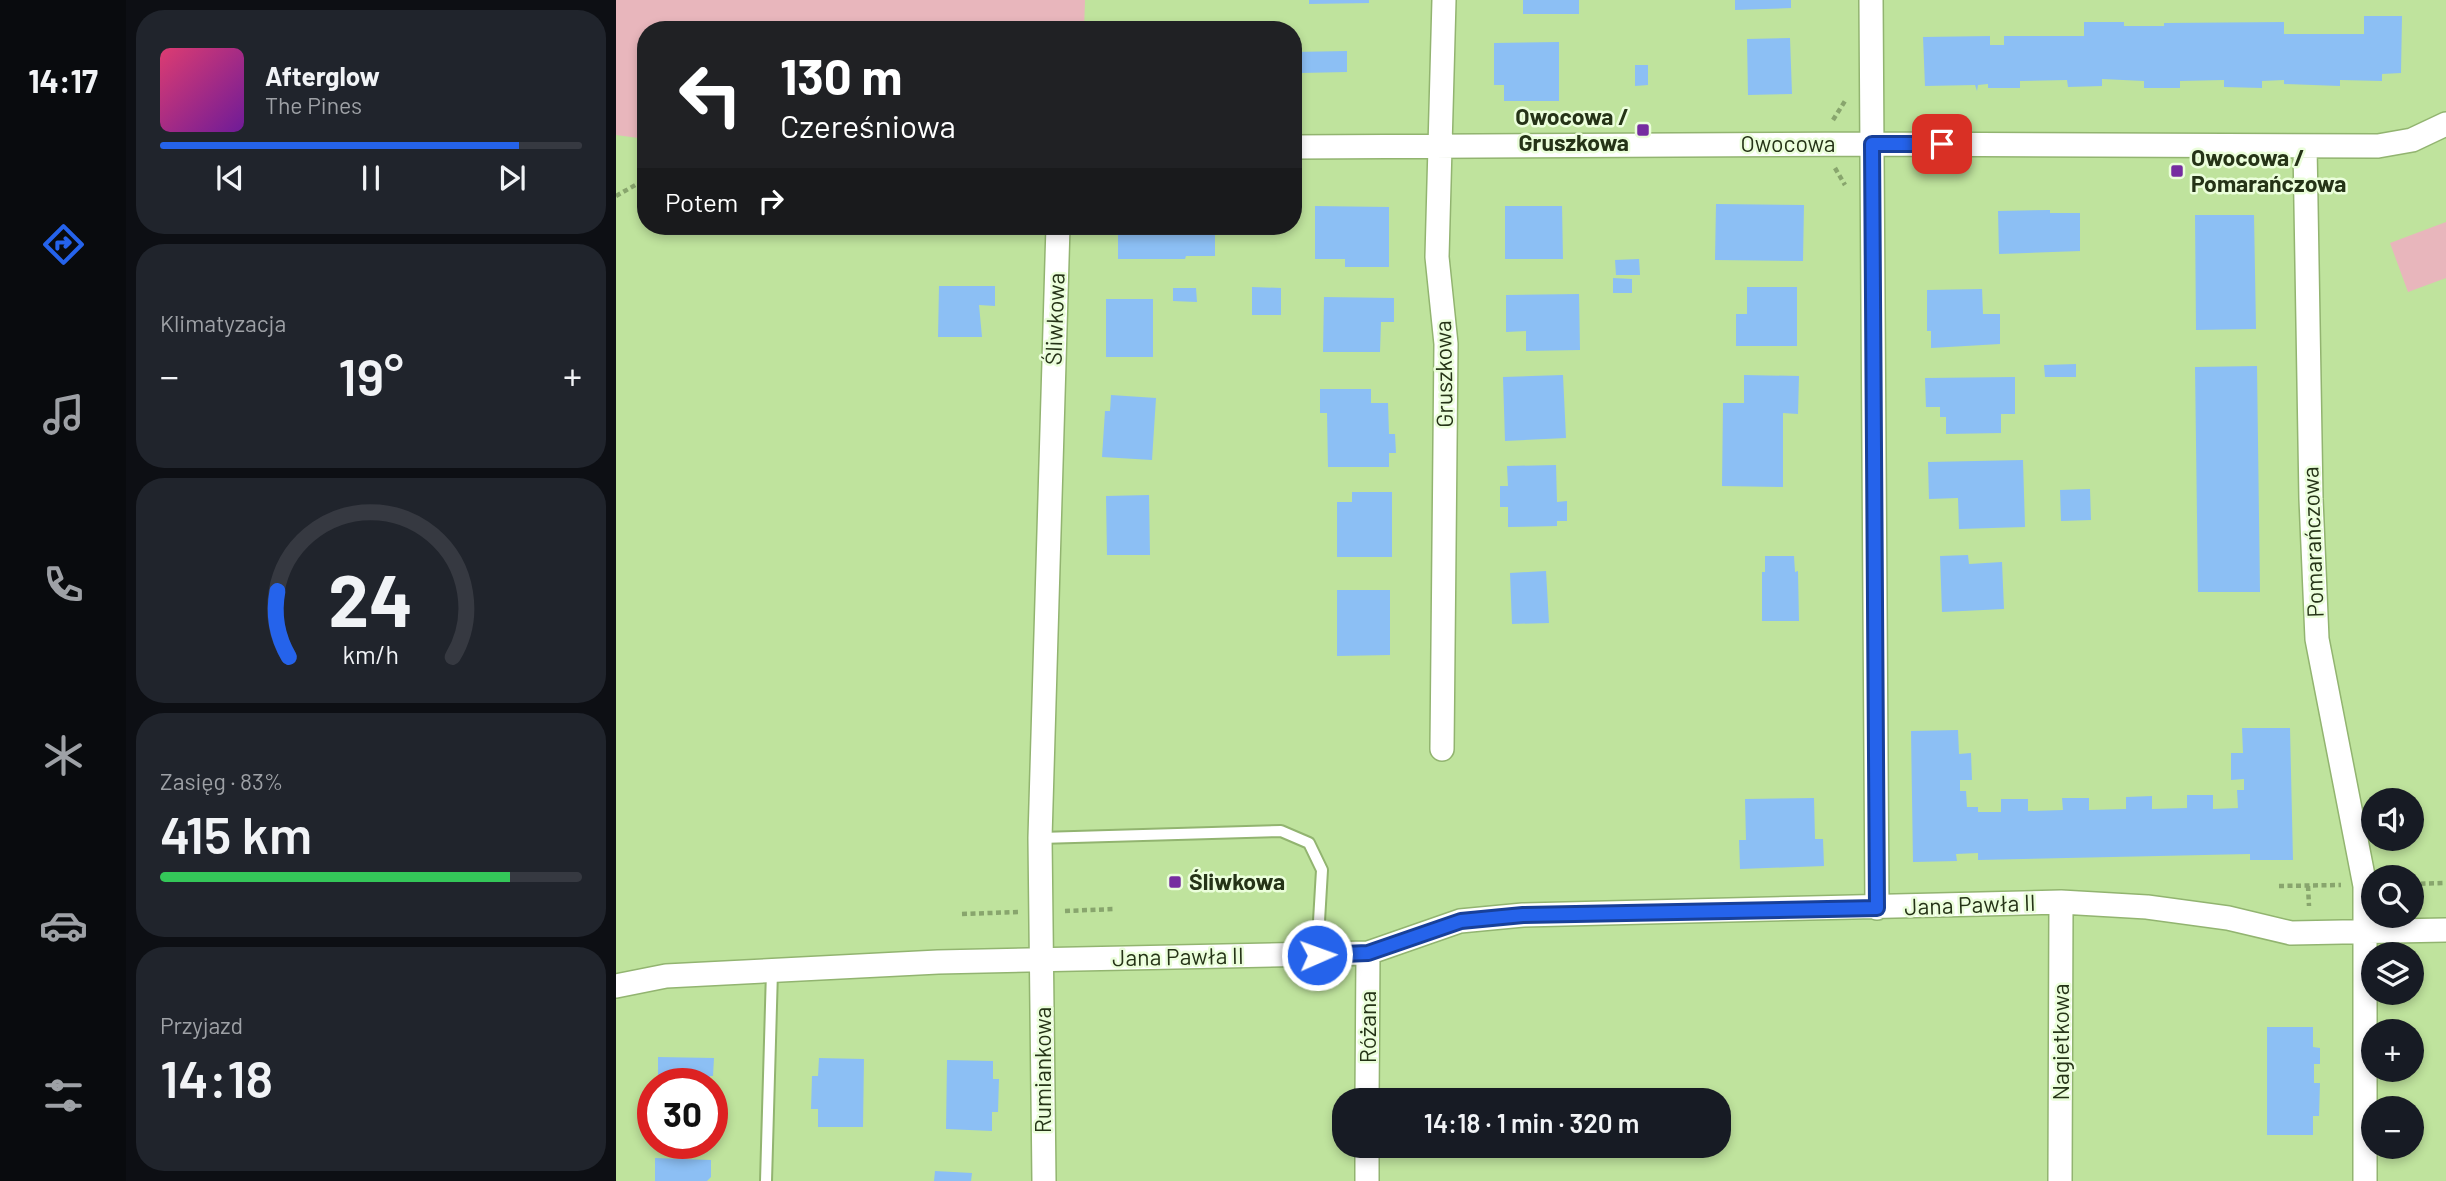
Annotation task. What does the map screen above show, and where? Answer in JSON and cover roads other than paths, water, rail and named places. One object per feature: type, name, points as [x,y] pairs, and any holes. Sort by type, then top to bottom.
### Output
[{"type":"street","name":"Gruszkowa","points":[[1442,749],[1446,344],[1437,257],[1444,0]]},
{"type":"street","points":[[1871,0],[1877,908]]},
{"type":"street","name":"Owocowa","points":[[1302,147],[1872,144],[2378,146],[2412,140],[2446,124]]},
{"type":"street","name":"Pomarańczowa","points":[[2305,146],[2311,499],[2317,639],[2365,886],[2365,1181]]},
{"type":"street","name":"Śliwkowa","points":[[1043,959],[1040,838],[1058,235]]},
{"type":"street","name":"Jana Pawła II","points":[[616,986],[666,976],[1043,959],[1368,953],[1461,921],[1523,915],[2061,902],[2147,907],[2228,918],[2291,933],[2446,930]]},
{"type":"street","name":"Nagietkowa","points":[[2060,1181],[2061,902]]},
{"type":"street","name":"Różana","points":[[1367,1088],[1368,953]]},
{"type":"street","name":"Rumiankowa","points":[[1043,959],[1044,1181]]},
{"type":"street","points":[[1367,1158],[1367,1181]]},
{"type":"lane","points":[[1040,838],[1281,831],[1309,843],[1322,870],[1317,955]]},
{"type":"lane","points":[[766,1181],[772,971]]},
{"type":"place","name":"Owocowa / Gruszkowa","points":[[1643,130]]},
{"type":"place","name":"Owocowa / Pomarańczowa","points":[[2177,171]]},
{"type":"place","name":"Śliwkowa","points":[[1175,882]]}]
